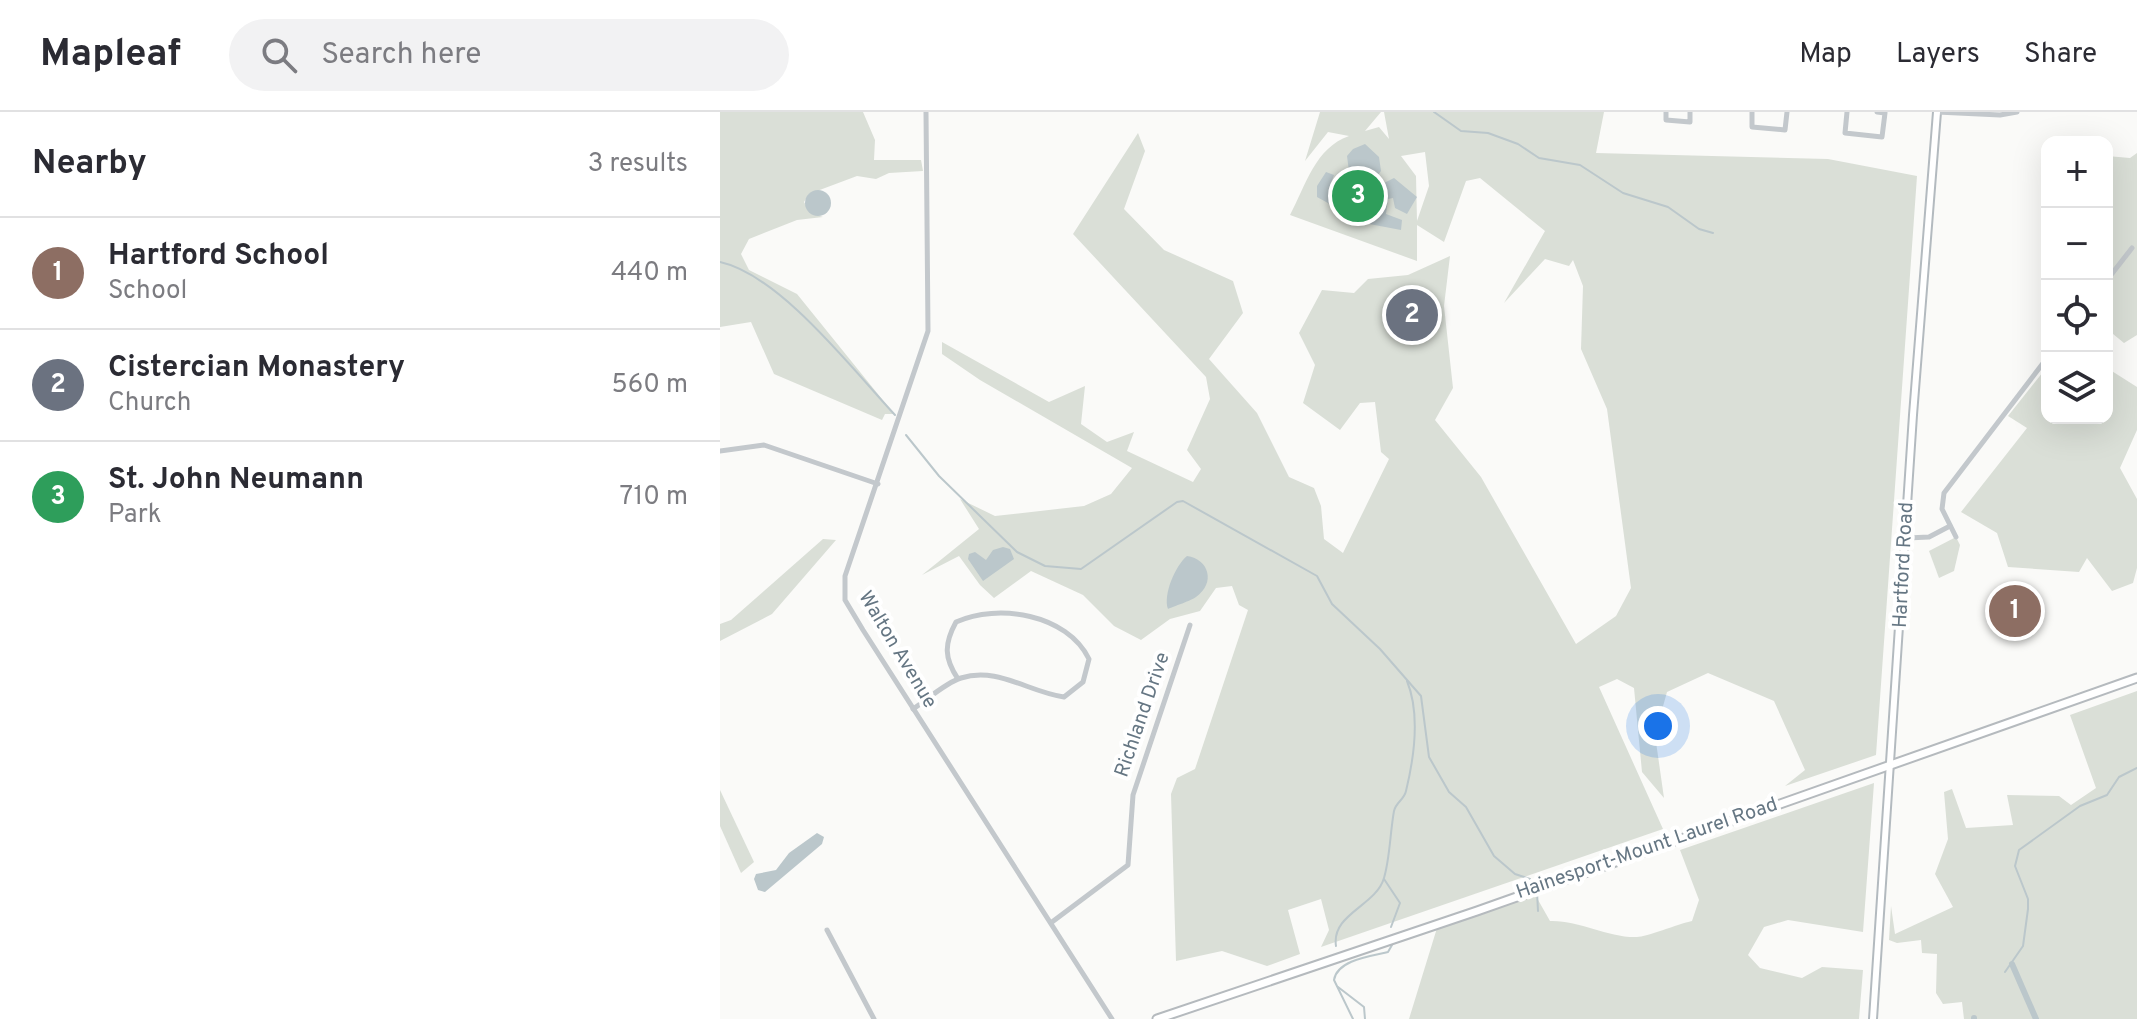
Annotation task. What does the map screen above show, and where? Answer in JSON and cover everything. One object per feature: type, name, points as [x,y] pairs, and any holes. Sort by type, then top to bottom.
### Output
[{"type":"main road","name":"Hainesport-Mount Laurel Road","points":[[1157,1019],[1477,911],[2137,678]]},
{"type":"street","name":"Walton Avenue","points":[[926,112],[928,331],[845,576],[844,592],[853,614],[1112,1019]]},
{"type":"street","points":[[1666,112],[1666,120],[1690,122],[1690,112]]},
{"type":"street","points":[[1752,112],[1752,127],[1785,130],[1787,112]]},
{"type":"street","points":[[1847,112],[1845,133],[1882,137],[1885,113],[1877,112]]},
{"type":"street","points":[[1937,112],[2000,115],[2017,112]]},
{"type":"street","name":"Hartford Road","points":[[1873,1019],[1913,415],[1937,112]]},
{"type":"street","points":[[2113,272],[2132,248]]},
{"type":"street","points":[[1956,537],[1942,509],[1944,493],[2041,366]]},
{"type":"street","points":[[720,451],[764,445],[878,484]]},
{"type":"street","points":[[1907,538],[1929,537],[1950,526]]},
{"type":"street","points":[[913,709],[958,679],[985,674],[1013,680],[1045,694],[1064,697],[1083,682],[1089,669],[1089,659],[1081,644],[1062,628],[1002,611],[973,615],[956,622],[947,642],[948,663],[958,679]]},
{"type":"street","name":"Richland Drive","points":[[1052,922],[1128,865],[1133,795],[1190,625]]},
{"type":"street","points":[[827,930],[874,1019]]},
{"type":"shaded area","points":[[720,112],[863,112],[875,140],[874,160],[921,160],[923,171],[889,173],[876,179],[857,176],[809,194],[804,202],[810,213],[823,217],[797,220],[749,239],[741,254],[749,270],[797,294],[894,414],[885,414],[882,420],[774,374],[751,322],[720,327]]},
{"type":"shaded area","points":[[1320,112],[1381,112],[1365,131],[1379,127],[1389,139],[1384,112],[1604,112],[1596,153],[1828,159],[1917,176],[1876,755],[1785,786],[1805,770],[1774,701],[1708,673],[1667,692],[1655,735],[1664,798],[1642,772],[1634,688],[1617,679],[1599,687],[1663,829],[1321,947],[1329,930],[1321,899],[1288,910],[1300,954],[1267,966],[1222,951],[1176,961],[1171,794],[1177,778],[1195,769],[1248,610],[1239,605],[1232,586],[1216,588],[1200,611],[1170,619],[1141,640],[1114,626],[1083,595],[1031,571],[994,598],[980,585],[959,556],[922,575],[979,529],[960,499],[995,516],[1084,506],[1111,494],[1132,468],[980,380],[942,354],[942,342],[1049,402],[1085,386],[1081,424],[1107,442],[1134,432],[1127,451],[1193,482],[1201,469],[1187,450],[1210,399],[1206,377],[1073,234],[1138,133],[1145,151],[1124,209],[1164,250],[1233,281],[1243,313],[1209,359],[1257,413],[1289,477],[1314,488],[1321,506],[1324,539],[1343,553],[1389,459],[1381,452],[1375,402],[1360,403],[1340,430],[1303,403],[1315,365],[1299,333],[1322,290],[1354,293],[1368,279],[1408,275],[1450,256],[1444,306],[1453,388],[1435,420],[1481,477],[1576,644],[1616,616],[1631,588],[1607,409],[1581,349],[1583,286],[1573,260],[1569,266],[1545,259],[1504,303],[1545,231],[1480,178],[1466,181],[1444,242],[1417,225],[1417,261],[1290,215],[1320,158],[1337,142],[1349,136],[1328,132],[1305,161]],"holes":[[[1425,152],[1429,186],[1417,221],[1416,176],[1401,156]]]},
{"type":"shaded area","points":[[1365,144],[1379,157],[1381,171],[1373,182],[1374,188],[1394,178],[1417,197],[1407,214],[1395,208],[1393,198],[1388,199],[1386,214],[1402,220],[1401,230],[1364,223],[1317,197],[1317,186],[1326,172],[1334,175],[1329,188],[1332,194],[1342,182],[1350,179],[1347,156],[1353,149]]},
{"type":"shaded area","points":[[2137,153],[2137,335],[2124,343],[2113,334],[2113,157],[2130,158]]},
{"type":"shaded area","points":[[818,190],[827,194],[831,203],[827,212],[818,216],[809,212],[805,203],[809,194]]},
{"type":"shaded area","points":[[2113,372],[2137,387],[2137,430],[2120,468],[2137,499],[2137,568],[2133,583],[2112,591],[2087,558],[2079,572],[2008,567],[1997,533],[1961,512],[2027,428],[2008,416],[2041,375],[2041,424],[2113,424]]},
{"type":"shaded area","points":[[1956,537],[1960,545],[1954,571],[1939,578],[1929,551]]},
{"type":"shaded area","points":[[823,539],[836,540],[772,614],[720,641],[720,624],[731,620]]},
{"type":"shaded area","points":[[1003,547],[1010,549],[1014,559],[983,581],[968,559],[969,554],[975,552],[986,560],[993,550]]},
{"type":"shaded area","points":[[1187,556],[1195,558],[1205,567],[1206,585],[1194,598],[1168,609],[1171,581]]},
{"type":"shaded area","points":[[2137,691],[2137,1019],[1964,1019],[1962,1002],[1943,1004],[1936,993],[1937,954],[1922,953],[1921,940],[1897,943],[1889,940],[1891,906],[1895,934],[1953,907],[1935,874],[1948,839],[1944,792],[1952,789],[1966,828],[2013,825],[2007,795],[2059,796],[2071,805],[2096,788],[2070,715]]},
{"type":"shaded area","points":[[1874,783],[1863,932],[1788,920],[1764,927],[1748,955],[1760,968],[1802,978],[1822,967],[1863,970],[1859,1019],[1409,1019],[1437,928],[1533,891],[1550,921],[1572,923],[1615,935],[1641,936],[1692,921],[1699,900],[1680,850]]},
{"type":"shaded area","points":[[720,790],[754,862],[741,873],[720,826]]},
{"type":"shaded area","points":[[817,833],[824,837],[822,844],[765,892],[758,890],[754,879],[756,874],[776,870],[789,853]]},
{"type":"waterway","points":[[1434,112],[1461,131],[1488,133],[1518,144],[1539,158],[1580,165],[1623,193],[1668,207],[1699,229],[1713,233]]},
{"type":"waterway","points":[[720,262],[743,270],[791,304],[895,415]]},
{"type":"waterway","points":[[906,435],[939,476],[1017,552],[1045,566],[1081,569],[1177,502],[1183,501],[1317,576],[1332,604],[1380,649],[1421,696],[1429,757],[1449,792],[1466,807],[1494,856],[1515,874],[1530,879]]},
{"type":"waterway","points":[[1336,946],[1340,926],[1372,896],[1384,878],[1394,811],[1406,791],[1413,750],[1415,721],[1407,681]]},
{"type":"waterway","points":[[2005,972],[2023,946],[2028,909],[2028,899],[2015,866],[2019,850],[2080,806],[2107,795],[2119,777],[2137,768]]},
{"type":"waterway","points":[[1384,879],[1400,903],[1391,927]]},
{"type":"waterway","points":[[1537,892],[1538,911]]},
{"type":"waterway","points":[[1353,1019],[1334,980],[1336,973],[1348,963],[1388,952],[1392,945]]},
{"type":"waterway","points":[[2012,964],[2036,1019]]},
{"type":"waterway","points":[[1338,987],[1364,1007],[1365,1019]]},
{"type":"place","name":"St. John Neumann","points":[[1358,196]]},
{"type":"place","name":"Cistercian Monastery","points":[[1412,315]]},
{"type":"place","name":"Hartford School","points":[[2015,611]]}]
